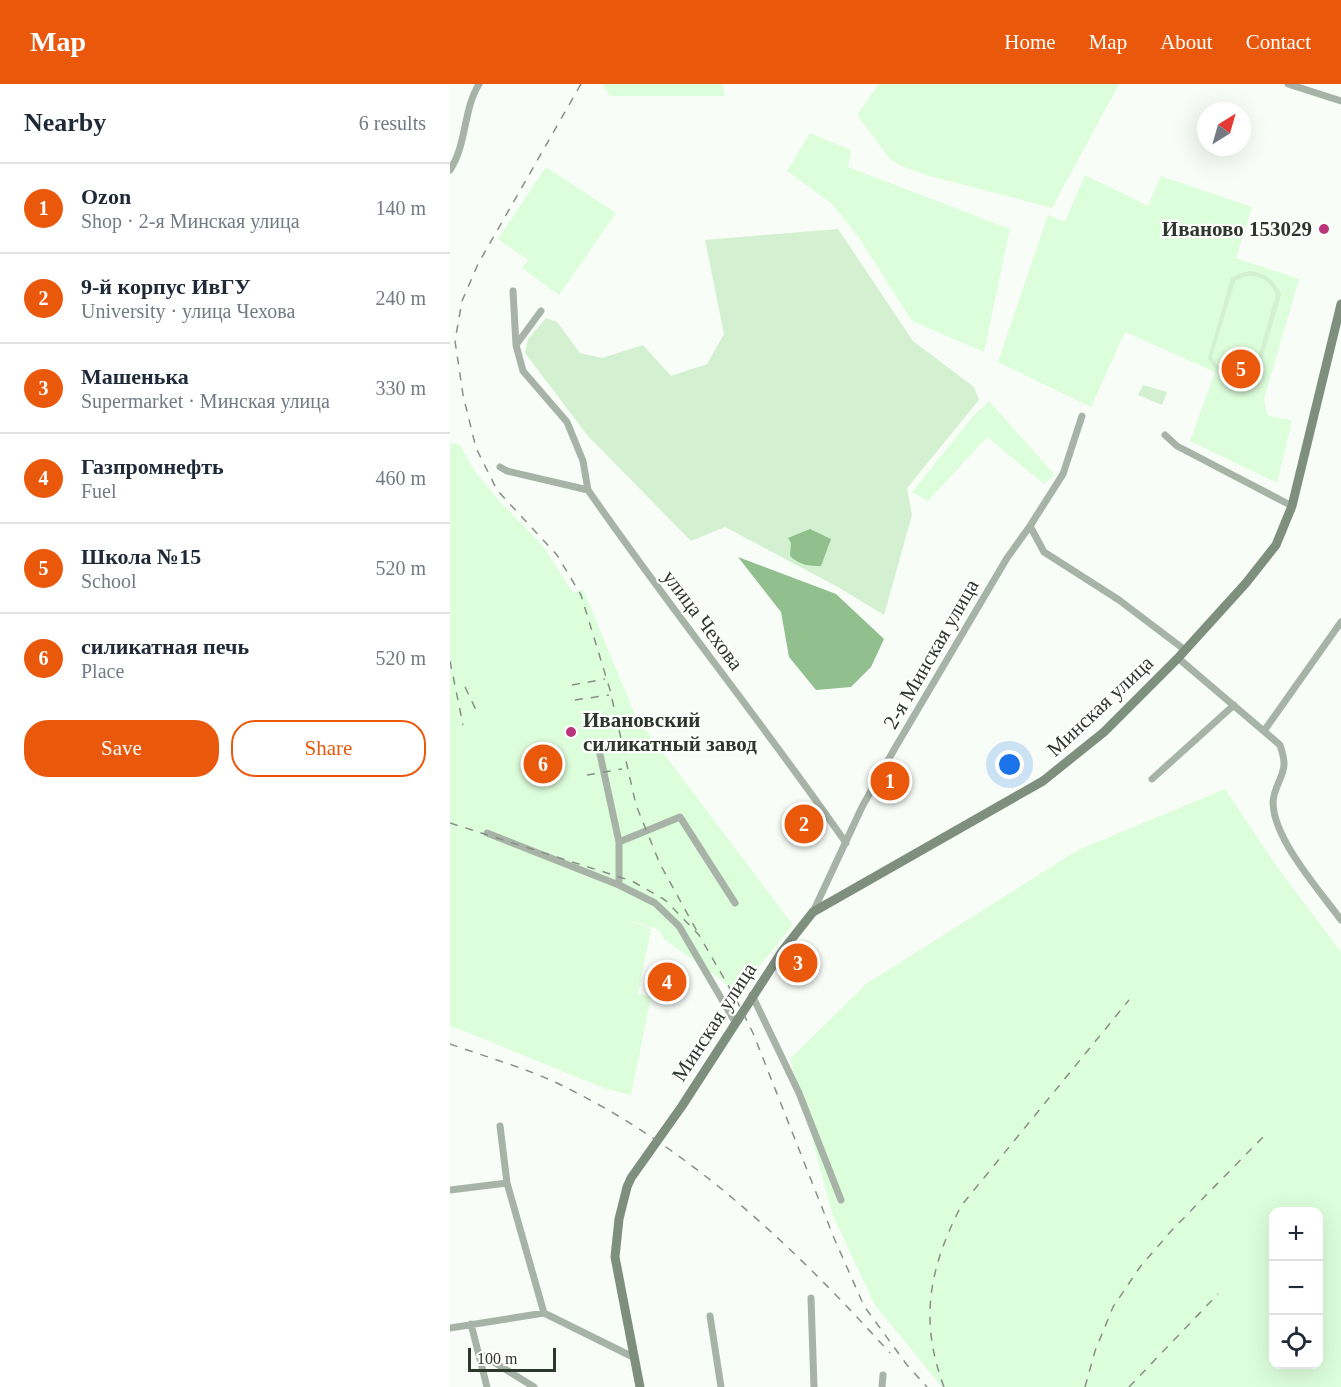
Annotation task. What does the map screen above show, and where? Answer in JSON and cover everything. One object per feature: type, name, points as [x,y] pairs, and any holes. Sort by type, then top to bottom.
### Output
[{"type":"main road","name":"Минская улица","points":[[640,1387],[615,1257],[619,1219],[627,1187],[789,941],[813,912],[1043,781],[1104,732],[1178,658],[1246,584],[1276,544],[1292,506],[1341,304]]},
{"type":"street","points":[[450,170],[461,145],[473,95],[480,84]]},
{"type":"street","points":[[1288,84],[1341,101]]},
{"type":"street","points":[[500,467],[507,471],[588,490],[583,461],[567,422],[523,370],[516,345],[513,291]]},
{"type":"street","points":[[516,345],[541,311]]},
{"type":"street","name":"2-я Минская улица","points":[[813,912],[862,807],[895,748],[1006,558],[1030,526],[1063,474],[1082,416]]},
{"type":"street","points":[[1165,435],[1177,446],[1292,506]]},
{"type":"street","name":"улица Чехова","points":[[588,490],[796,771],[846,843]]},
{"type":"street","points":[[1030,526],[1044,552],[1119,600],[1185,650]]},
{"type":"street","points":[[1264,731],[1341,622]]},
{"type":"street","points":[[1178,658],[1280,745],[1285,765],[1274,789],[1273,805],[1278,826],[1292,852],[1341,920]]},
{"type":"street","points":[[1152,779],[1234,705]]},
{"type":"street","points":[[598,745],[619,842],[619,885]]},
{"type":"street","points":[[619,842],[680,817],[735,903]]},
{"type":"street","points":[[487,833],[619,885],[655,903],[679,926],[735,1022]]},
{"type":"street","points":[[753,995],[800,1093],[841,1200]]},
{"type":"street","points":[[500,1125],[507,1183],[544,1313]]},
{"type":"street","points":[[450,1190],[507,1183]]},
{"type":"street","points":[[811,1298],[814,1387]]},
{"type":"street","points":[[450,1328],[544,1313],[634,1358]]},
{"type":"street","points":[[711,1316],[721,1387]]},
{"type":"street","points":[[471,1324],[487,1387]]},
{"type":"street","points":[[479,1353],[534,1387]]},
{"type":"street","points":[[882,1387],[883,1375]]},
{"type":"shaded area","points":[[603,84],[722,84],[725,96],[610,96]]},
{"type":"shaded area","points":[[879,84],[1119,84],[1052,208],[926,175],[901,166],[890,159],[857,115]]},
{"type":"shaded area","points":[[810,133],[851,150],[848,167],[1010,229],[984,352],[912,321],[860,239],[832,204],[787,171]]},
{"type":"shaded area","points":[[546,167],[616,213],[559,295],[522,268],[528,260],[498,239]]},
{"type":"shaded area","points":[[1085,175],[1148,206],[1161,176],[1252,207],[1236,258],[1299,279],[1264,399],[1267,415],[1292,421],[1277,483],[1190,441],[1215,372],[1125,332],[1091,407],[998,362],[1048,215],[1065,222]]},
{"type":"shaded area","points":[[838,229],[913,341],[974,387],[979,400],[907,488],[912,515],[884,615],[838,587],[725,527],[691,541],[588,436],[525,353],[528,339],[546,318],[557,322],[580,353],[602,358],[643,345],[671,376],[707,364],[724,334],[705,240]]},
{"type":"shaded area","points":[[1250,271],[1261,273],[1273,281],[1281,295],[1258,374],[1236,379],[1223,375],[1208,358],[1231,278]],"holes":[[[1246,276],[1265,280],[1276,295],[1254,371],[1236,375],[1225,371],[1212,357],[1235,281]]]},
{"type":"shaded area","points":[[1143,385],[1167,392],[1162,405],[1138,395]]},
{"type":"shaded area","points":[[989,401],[1055,475],[1044,484],[987,437],[928,501],[912,492],[974,415]]},
{"type":"shaded area","name":"Ивановский силикатный завод","points":[[450,443],[460,445],[476,473],[501,503],[543,546],[573,593],[583,589],[636,717],[793,925],[738,992],[664,939],[659,930],[629,920],[651,929],[638,994],[651,997],[631,1095],[606,1089],[450,1027]]},
{"type":"shaded area","points":[[810,529],[831,539],[821,566],[804,564],[790,556],[791,543],[788,538]]},
{"type":"shaded area","points":[[738,557],[836,594],[884,639],[871,667],[851,687],[816,690],[789,657],[781,612]]},
{"type":"shaded area","points":[[1225,789],[1277,867],[1341,952],[1341,1387],[942,1387],[875,1305],[833,1216],[790,1059],[866,984],[1078,850]]},
{"type":"railway","points":[[581,84],[478,264],[462,301],[455,341],[463,395],[476,448],[497,490],[557,555],[581,595],[610,690],[636,805],[660,864],[699,935]]},
{"type":"railway","points":[[450,661],[463,725]]},
{"type":"railway","points":[[572,685],[605,679]]},
{"type":"railway","points":[[465,687],[476,710]]},
{"type":"railway","points":[[575,700],[609,695]]},
{"type":"railway","points":[[587,775],[622,769]]},
{"type":"railway","points":[[450,823],[632,881],[665,900],[699,935],[753,1033],[834,1238],[864,1306],[907,1365],[927,1387]]},
{"type":"railway","points":[[944,1387],[936,1363],[930,1317],[935,1273],[950,1229],[961,1206],[1129,1000]]},
{"type":"railway","points":[[450,1044],[561,1085],[609,1110],[654,1139],[739,1203],[817,1276],[890,1353]]},
{"type":"railway","points":[[1085,1387],[1095,1351],[1113,1307],[1140,1267],[1172,1230],[1264,1136]]},
{"type":"railway","points":[[1129,1387],[1218,1294]]},
{"type":"place","name":"Иваново 153029","points":[[1324,229]]},
{"type":"place","name":"Школа №15","points":[[1241,369]]},
{"type":"place","name":"Ивановский силикатный завод","points":[[571,732]]},
{"type":"place","name":"силикатная печь","points":[[543,764]]},
{"type":"place","name":"Ozon","points":[[890,781]]},
{"type":"place","name":"9-й корпус ИвГУ","points":[[804,824]]},
{"type":"place","name":"Машенька","points":[[798,963]]},
{"type":"place","name":"Газпромнефть","points":[[667,982]]}]
